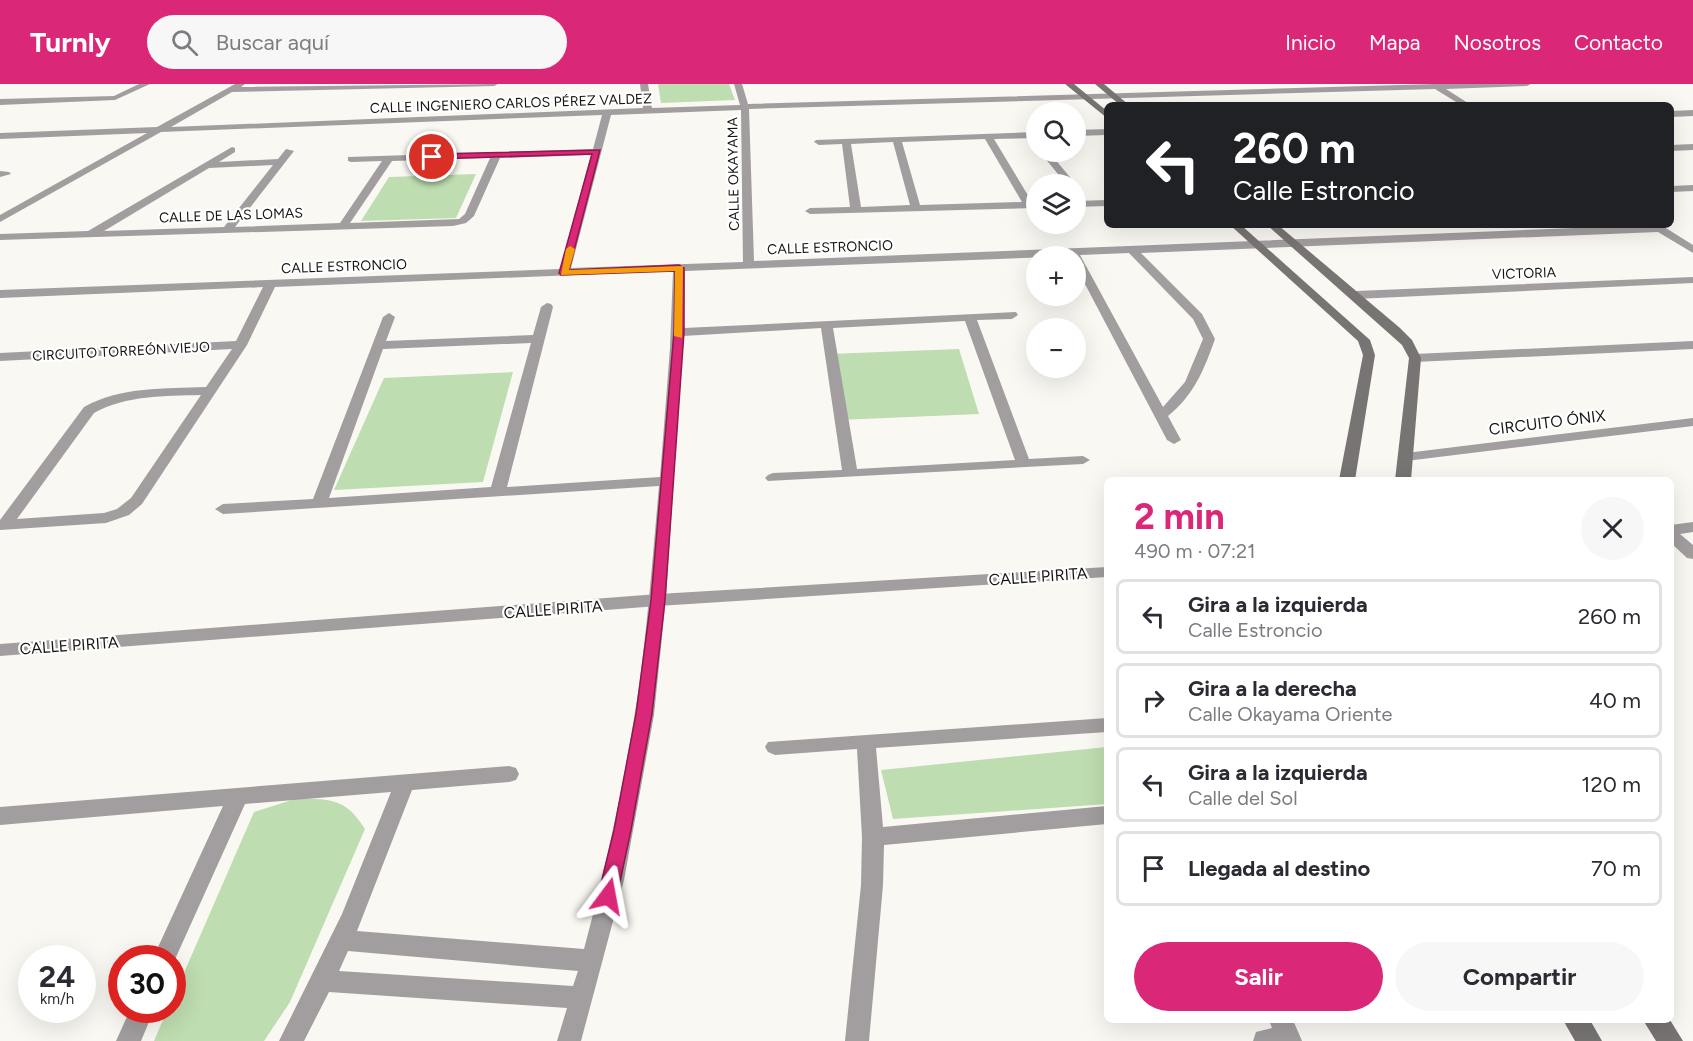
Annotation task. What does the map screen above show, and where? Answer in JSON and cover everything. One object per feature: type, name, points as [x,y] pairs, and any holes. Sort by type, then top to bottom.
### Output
[{"type":"main road","points":[[1069,84],[1104,113]]},
{"type":"main road","points":[[1099,84],[1121,102]]},
{"type":"main road","points":[[1238,228],[1364,340],[1370,355],[1348,477]]},
{"type":"main road","points":[[1275,228],[1356,295],[1408,343],[1415,358],[1403,477]]},
{"type":"main road","points":[[1577,1023],[1590,1041]]},
{"type":"main road","points":[[1657,1023],[1671,1041]]},
{"type":"street","points":[[0,102],[115,98],[146,84]]},
{"type":"street","points":[[0,219],[241,84]]},
{"type":"street","points":[[230,90],[494,84]]},
{"type":"street","points":[[644,84],[648,111]]},
{"type":"street","name":"CALLE OKAYAMA","points":[[738,84],[745,107],[748,266]]},
{"type":"street","name":"CALLE INGENIERO CARLOS PÉREZ VALDEZ","points":[[0,136],[745,107],[1527,84]]},
{"type":"street","points":[[1434,85],[1462,102]]},
{"type":"street","points":[[564,273],[608,113]]},
{"type":"street","points":[[1674,114],[1693,113]]},
{"type":"street","points":[[1086,133],[1104,132]]},
{"type":"street","points":[[988,136],[1026,194]]},
{"type":"street","points":[[819,142],[1026,137]]},
{"type":"street","points":[[897,140],[916,208]]},
{"type":"street","points":[[846,141],[856,210]]},
{"type":"street","points":[[1674,148],[1693,147]]},
{"type":"street","points":[[90,234],[232,150]]},
{"type":"street","points":[[227,230],[289,151]]},
{"type":"street","points":[[351,159],[597,152]]},
{"type":"street","name":"CALLE DE LAS LOMAS","points":[[0,237],[462,221],[470,216],[496,155]]},
{"type":"street","points":[[343,226],[389,158]]},
{"type":"street","points":[[206,165],[281,162]]},
{"type":"street","points":[[1052,162],[1063,174]]},
{"type":"street","points":[[1674,189],[1693,188]]},
{"type":"street","points":[[1087,204],[1104,203]]},
{"type":"street","points":[[810,211],[1026,205]]},
{"type":"street","name":"CALLE ESTRONCIO","points":[[1086,254],[1132,250],[1637,228]]},
{"type":"street","points":[[1659,228],[1693,250]]},
{"type":"street","points":[[1672,237],[1693,236]]},
{"type":"street","points":[[1132,250],[1198,317],[1209,339],[1191,386],[1181,400],[1161,415]]},
{"type":"street","name":"CALLE ESTRONCIO","points":[[0,294],[1026,257]]},
{"type":"street","points":[[569,1041],[592,961],[623,830],[640,738],[658,600],[679,332],[679,268]]},
{"type":"street","points":[[1086,275],[1174,440]]},
{"type":"street","name":"VICTORIA","points":[[1356,295],[1693,280]]},
{"type":"street","name":"CIRCUITO TORREÓN VIEJO","points":[[2,525],[106,518],[123,512],[137,501],[241,345],[270,284]]},
{"type":"street","points":[[498,491],[547,307]]},
{"type":"street","points":[[679,332],[1012,315]]},
{"type":"street","points":[[320,503],[388,317]]},
{"type":"street","points":[[970,317],[1024,464]]},
{"type":"street","points":[[826,324],[850,474]]},
{"type":"street","points":[[378,345],[539,339]]},
{"type":"street","name":"CIRCUITO TORREÓN VIEJO","points":[[0,357],[241,345]]},
{"type":"street","points":[[1415,358],[1693,345]]},
{"type":"street","name":"CIRCUITO TORREÓN VIEJO","points":[[2,525],[89,410],[100,402],[123,396],[212,391]]},
{"type":"street","name":"CIRCUITO ÓNIX","points":[[1406,458],[1693,422]]},
{"type":"street","points":[[773,478],[1083,460]]},
{"type":"street","points":[[223,509],[667,481]]},
{"type":"street","points":[[1674,531],[1693,527]]},
{"type":"street","points":[[1674,535],[1693,554]]},
{"type":"street","name":"CALLE PIRITA","points":[[0,650],[658,600],[1104,572]]},
{"type":"street","points":[[775,747],[1104,725]]},
{"type":"street","points":[[857,1041],[872,885],[873,837],[866,741]]},
{"type":"street","points":[[0,816],[508,774]]},
{"type":"street","points":[[291,1041],[324,981],[380,856],[405,782]]},
{"type":"street","points":[[171,945],[238,796]]},
{"type":"street","points":[[873,837],[1104,815]]},
{"type":"street","points":[[343,940],[592,961]]},
{"type":"street","points":[[324,981],[582,998]]},
{"type":"street","points":[[128,1041],[136,1023]]},
{"type":"green space","points":[[658,84],[729,84],[735,100],[661,103]]},
{"type":"green space","points":[[476,174],[456,218],[361,221],[389,177]]},
{"type":"green space","points":[[959,349],[979,414],[838,420],[829,354]]},
{"type":"green space","points":[[513,372],[483,482],[334,490],[384,378]]},
{"type":"green space","points":[[1104,747],[1104,804],[893,819],[881,770]]},
{"type":"green space","points":[[298,798],[320,799],[344,806],[365,829],[290,1002],[264,1041],[154,1041],[162,1023],[186,1023],[186,968],[254,812]]},
{"type":"slow traffic","points":[[570,249],[564,273],[679,268],[679,336]]},
{"type":"route","points":[[432,157],[597,152],[564,273],[679,268],[679,332],[658,600],[644,714],[623,830],[608,896]]}]
